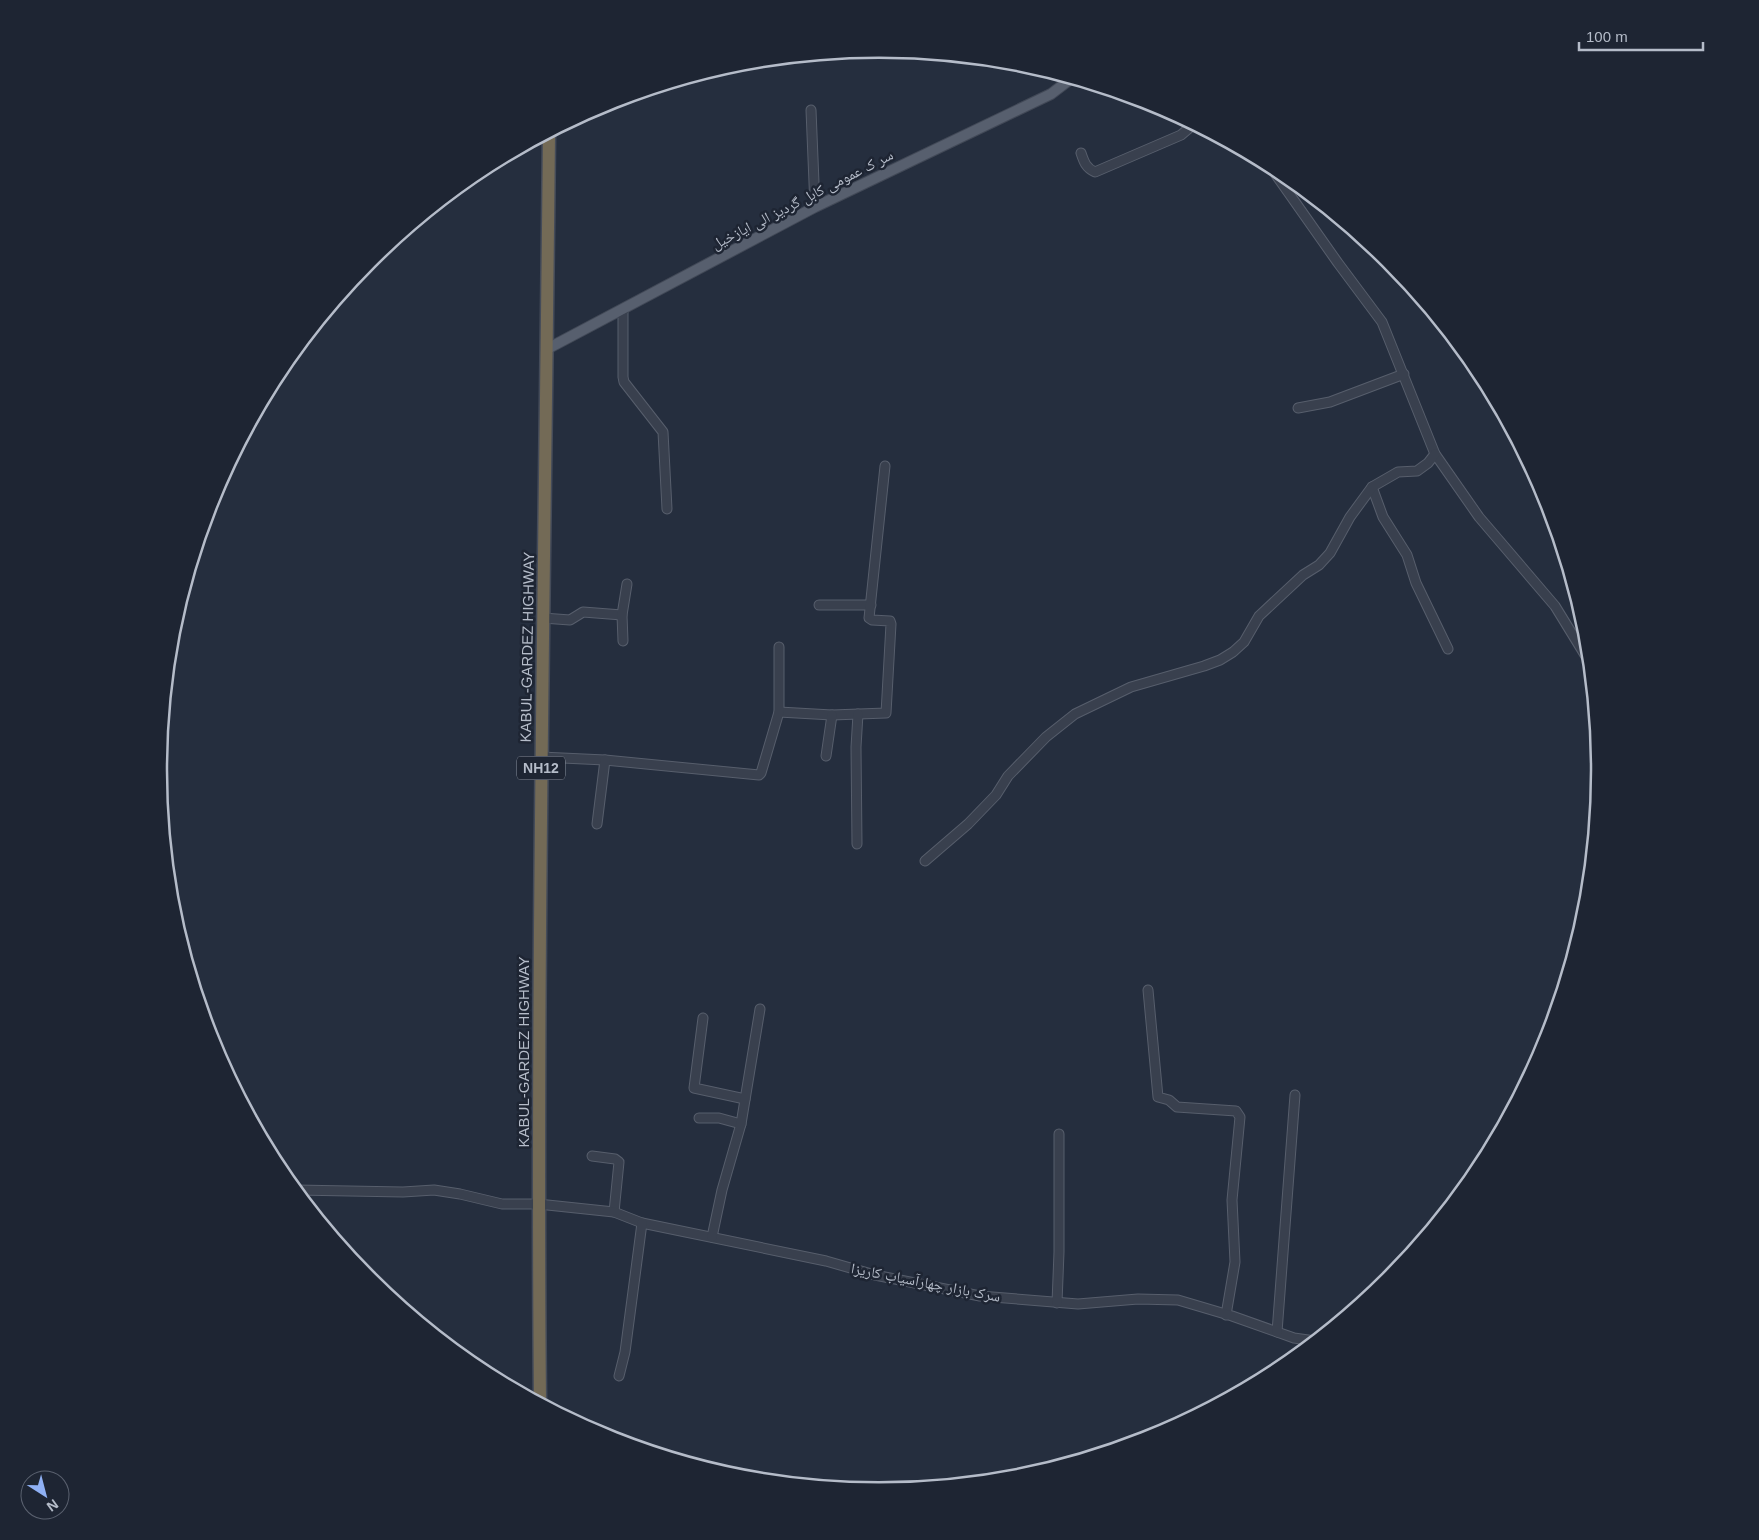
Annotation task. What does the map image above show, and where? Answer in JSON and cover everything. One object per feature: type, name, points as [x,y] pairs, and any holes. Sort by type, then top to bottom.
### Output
[{"type":"highway","name":"KABUL-GARDEZ HIGHWAY","points":[[540,1396],[538,1204],[541,757],[549,139]]},
{"type":"main road","name":"سر ک عمومی کابل گردیز الی ایازخیل","points":[[547,349],[815,207],[1051,94],[1065,82]]},
{"type":"street","points":[[811,110],[815,207]]},
{"type":"street","points":[[1081,153],[1084,163],[1094,172],[1180,134],[1188,128]]},
{"type":"street","points":[[1281,182],[1382,322],[1435,454],[1480,516],[1555,606],[1581,648]]},
{"type":"street","points":[[623,309],[623,377],[626,385],[662,432],[667,509]]},
{"type":"street","points":[[1298,408],[1330,402],[1404,374]]},
{"type":"street","points":[[925,861],[968,824],[996,795],[1008,776],[1046,737],[1075,714],[1131,687],[1204,666],[1220,660],[1233,652],[1244,642],[1259,616],[1303,575],[1319,565],[1330,553],[1350,517],[1372,487],[1398,472],[1417,471],[1428,463],[1435,454]]},
{"type":"street","points":[[779,712],[832,715],[886,713],[891,624],[890,621],[870,620],[885,466]]},
{"type":"street","points":[[1372,487],[1383,517],[1407,555],[1416,583],[1448,649]]},
{"type":"street","points":[[623,641],[622,615],[627,584]]},
{"type":"street","points":[[819,605],[871,605]]},
{"type":"street","points":[[543,618],[570,620],[583,612],[622,615]]},
{"type":"street","points":[[541,757],[605,760],[759,774],[761,773],[779,712],[779,647]]},
{"type":"street","points":[[858,714],[856,747],[858,844]]},
{"type":"street","points":[[826,756],[832,715]]},
{"type":"street","points":[[597,824],[605,760]]},
{"type":"street","points":[[1148,990],[1158,1097],[1169,1100],[1176,1107],[1236,1110],[1240,1117],[1232,1200],[1235,1262],[1226,1315]]},
{"type":"street","points":[[712,1237],[722,1190],[741,1124],[760,1009]]},
{"type":"street","points":[[703,1018],[694,1088],[745,1099]]},
{"type":"street","points":[[1278,1332],[1295,1096]]},
{"type":"street","points":[[699,1118],[719,1118],[741,1124]]},
{"type":"street","points":[[1057,1303],[1059,1252],[1058,1134]]},
{"type":"street","points":[[592,1156],[615,1159],[620,1162],[614,1212]]},
{"type":"street","name":"سرک بازار چهارآسیاب کاریزا","points":[[304,1190],[403,1192],[434,1190],[502,1204],[538,1204],[614,1212],[642,1223],[980,1296],[1078,1304],[1138,1299],[1178,1300],[1306,1340]]},
{"type":"street","points":[[619,1376],[625,1352],[642,1223]]}]
